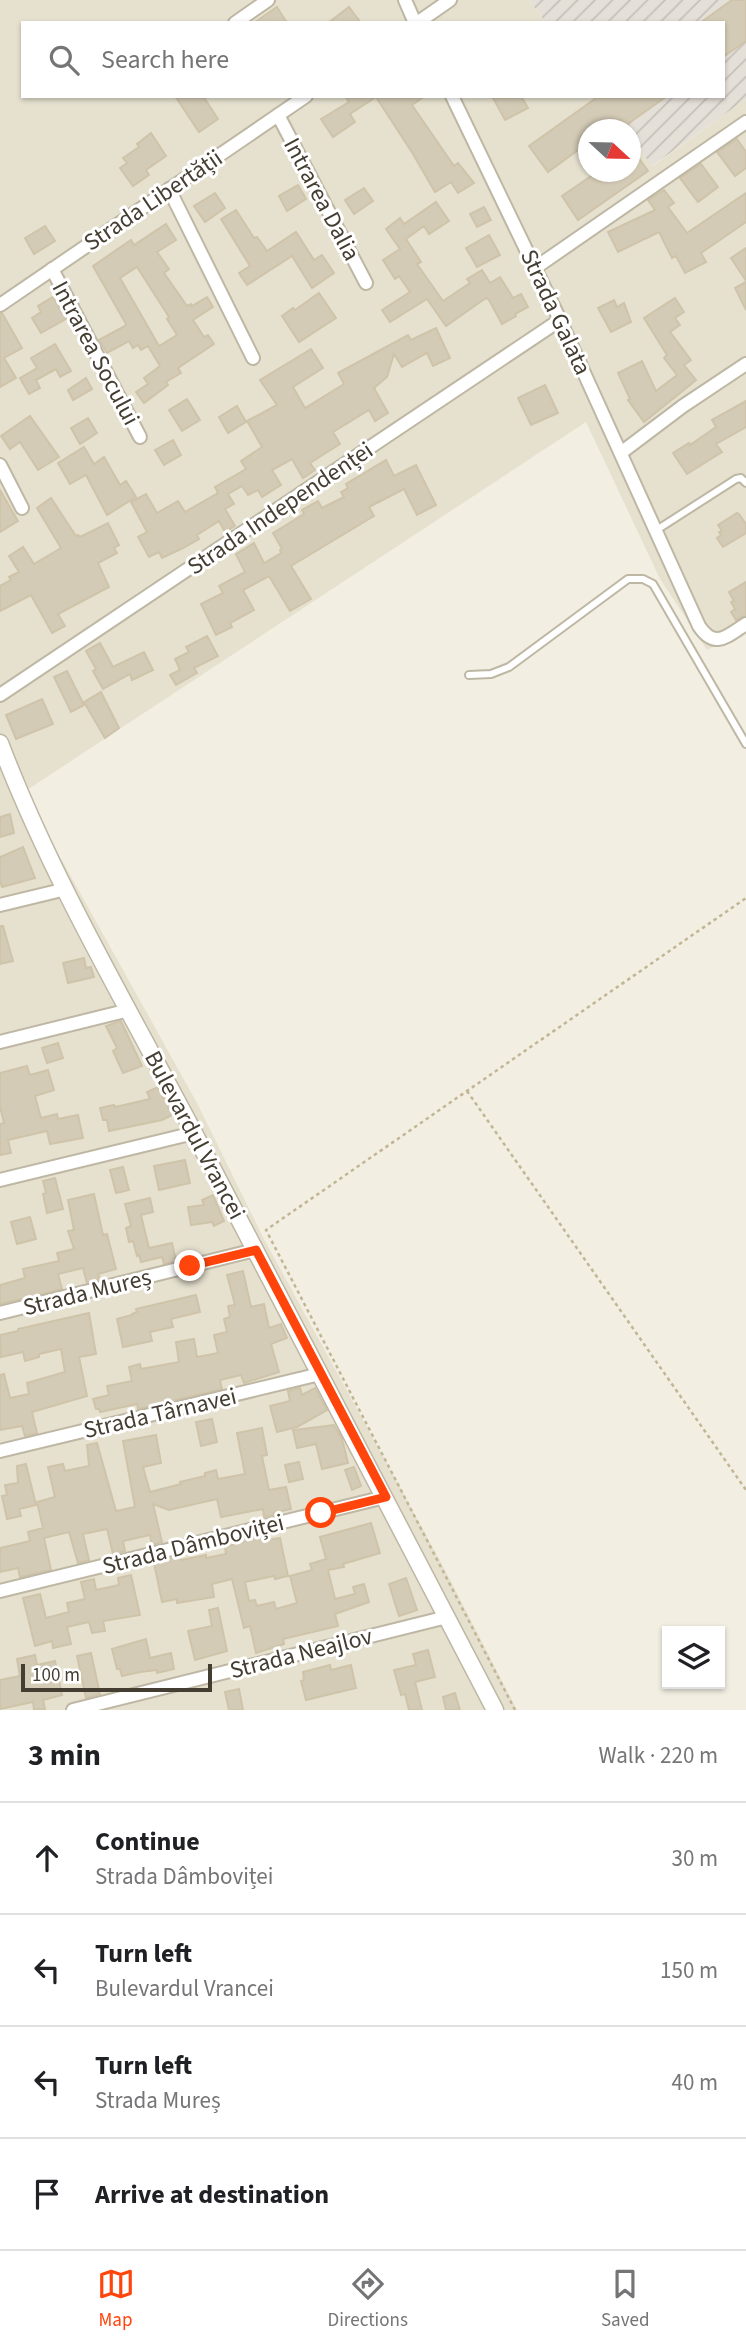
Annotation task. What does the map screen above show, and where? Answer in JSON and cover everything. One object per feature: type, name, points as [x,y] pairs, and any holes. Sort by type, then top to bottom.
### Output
[{"type":"street","points":[[237,21],[268,0]]},
{"type":"street","points":[[405,0],[415,21]]},
{"type":"street","points":[[419,21],[450,0]]},
{"type":"street","name":"Strada Libertății","points":[[0,304],[303,98]]},
{"type":"street","name":"Strada Galata","points":[[453,98],[622,452],[682,591],[705,635],[716,640],[722,639],[746,624]]},
{"type":"street","name":"Intrarea Dalia","points":[[278,115],[366,283]]},
{"type":"street","points":[[535,268],[746,122]]},
{"type":"street","points":[[169,189],[253,358]]},
{"type":"street","name":"Intrarea Socului","points":[[52,269],[140,437]]},
{"type":"street","name":"Strada Independenței","points":[[0,695],[560,320]]},
{"type":"street","points":[[622,452],[746,363]]},
{"type":"street","points":[[0,465],[22,508]]},
{"type":"street","name":"Bulevardul Vrancei","points":[[0,743],[15,784],[66,889],[495,1710]]},
{"type":"street","points":[[0,905],[66,889]]},
{"type":"street","points":[[0,1042],[129,1010]]},
{"type":"street","points":[[0,1180],[194,1133]]},
{"type":"street","name":"Strada Mureș","points":[[0,1313],[256,1250]]},
{"type":"street","name":"Strada Târnavei","points":[[0,1451],[320,1374]]},
{"type":"street","name":"Strada Dâmboviței","points":[[0,1591],[386,1497]]},
{"type":"street","name":"Strada Neajlov","points":[[74,1710],[447,1617]]},
{"type":"lane","points":[[656,531],[736,479],[741,478],[746,483]]},
{"type":"lane","points":[[469,675],[491,674],[509,667],[628,579],[643,579],[653,584],[746,744]]},
{"type":"path","points":[[515,1710],[266,1230],[746,898]]},
{"type":"path","points":[[467,1091],[746,1490]]},
{"type":"shaded area","points":[[0,0],[529,0],[545,21],[21,21],[21,98],[602,98],[617,119],[578,119],[578,182],[641,182],[641,150],[653,166],[746,99],[746,628],[707,650],[660,579],[586,422],[24,792],[197,1103],[265,1241],[443,1566],[517,1710],[0,1710]]},
{"type":"shaded area","points":[[529,0],[746,0],[746,99],[652,166],[641,151],[641,119],[617,119],[602,98],[725,98],[725,21],[545,21]]},
{"type":"building","points":[[732,0],[746,0],[746,41],[725,56],[725,21],[703,21]]},
{"type":"building","points":[[277,7],[286,21],[257,21]]},
{"type":"building","points":[[349,7],[360,21],[331,21]]},
{"type":"building","points":[[176,98],[204,98],[218,119],[199,132]]},
{"type":"building","points":[[346,98],[374,98],[350,114],[355,122],[333,137],[321,119],[349,102]]},
{"type":"building","points":[[377,98],[422,98],[412,105],[454,166],[458,163],[474,183],[458,193],[451,182],[435,192]]},
{"type":"building","points":[[493,98],[522,98],[528,108],[505,120]]},
{"type":"building","points":[[596,98],[664,98],[635,119],[578,119],[578,150],[548,172],[529,146]]},
{"type":"building","points":[[151,133],[166,156],[146,170],[149,175],[133,186],[120,168],[127,163],[123,158],[139,147],[137,144]]},
{"type":"building","points":[[737,139],[746,152],[746,168],[735,176],[717,152]]},
{"type":"building","points":[[641,161],[648,171],[641,176]]},
{"type":"building","points":[[701,164],[718,187],[698,202],[680,178]]},
{"type":"building","points":[[582,182],[632,182],[578,220],[562,196]]},
{"type":"building","points":[[298,185],[306,199],[287,211],[279,196]]},
{"type":"building","points":[[364,188],[373,201],[354,214],[345,200]]},
{"type":"building","points":[[664,190],[674,203],[668,207],[687,233],[746,193],[746,222],[701,253],[706,262],[685,273],[676,256],[672,258],[659,232],[618,252],[608,232],[655,210],[648,200]]},
{"type":"building","points":[[215,193],[225,208],[205,222],[194,206]]},
{"type":"building","points":[[436,202],[449,221],[429,234],[424,226],[406,239],[421,262],[417,264],[443,301],[470,283],[467,279],[482,270],[490,283],[500,277],[513,298],[521,294],[528,307],[502,324],[486,298],[446,326],[427,299],[390,322],[382,310],[410,292],[399,276],[395,279],[383,260],[400,249],[386,229],[400,218],[404,224]]},
{"type":"building","points":[[484,207],[491,220],[477,227],[470,214]]},
{"type":"building","points":[[236,210],[254,238],[257,237],[267,251],[296,232],[314,260],[322,255],[334,273],[312,288],[292,256],[247,285],[239,273],[250,266],[221,219]]},
{"type":"building","points":[[166,224],[176,240],[157,252],[169,269],[164,273],[187,306],[207,297],[213,307],[193,320],[204,337],[208,335],[214,344],[178,368],[181,373],[166,382],[168,385],[144,403],[136,392],[148,384],[144,378],[160,366],[148,346],[141,350],[138,345],[133,348],[129,341],[107,353],[99,340],[126,324],[93,266],[131,240],[134,245]],"holes":[[[137,267],[169,317],[167,319],[177,335],[159,346],[120,278]]]},
{"type":"building","points":[[45,226],[55,241],[34,254],[25,238]]},
{"type":"building","points":[[489,235],[500,255],[477,267],[466,248]]},
{"type":"building","points":[[746,248],[746,281],[731,258]]},
{"type":"building","points":[[746,282],[746,310],[735,288]]},
{"type":"building","points":[[319,293],[336,318],[299,342],[282,316]]},
{"type":"building","points":[[53,297],[66,319],[41,333],[32,318],[41,312],[38,306]]},
{"type":"building","points":[[675,298],[684,312],[675,318],[680,325],[670,332],[691,360],[684,365],[696,380],[644,422],[628,400],[630,399],[618,373],[642,361],[656,391],[677,375],[664,358],[667,355],[644,318]]},
{"type":"building","points":[[614,300],[617,307],[624,303],[631,322],[611,332],[598,308]]},
{"type":"building","points":[[2,313],[22,348],[4,358],[16,378],[0,387],[0,314]]},
{"type":"building","points":[[436,328],[450,358],[433,366],[427,353],[402,367],[394,354],[387,377],[374,388],[388,413],[375,421],[369,410],[333,432],[340,444],[310,463],[315,470],[303,478],[292,459],[272,470],[281,485],[262,497],[258,490],[248,495],[242,486],[228,494],[234,504],[225,509],[235,526],[225,532],[219,521],[197,535],[199,539],[181,549],[162,558],[159,552],[149,557],[138,537],[147,532],[131,502],[146,494],[157,513],[178,501],[185,512],[218,493],[215,487],[246,469],[241,461],[262,447],[247,421],[277,405],[260,380],[311,349],[323,368],[293,387],[305,408],[344,384],[338,373],[408,335],[411,340]]},
{"type":"building","points":[[55,344],[71,371],[60,377],[56,369],[36,380],[40,388],[29,394],[20,378],[37,368],[31,358]]},
{"type":"building","points":[[86,378],[92,389],[73,400],[68,390]]},
{"type":"building","points":[[545,385],[558,413],[531,425],[518,398]]},
{"type":"building","points":[[187,399],[200,420],[182,431],[169,410]]},
{"type":"building","points":[[746,401],[746,427],[716,444],[722,452],[687,474],[673,453],[716,427],[712,420]]},
{"type":"building","points":[[237,406],[246,422],[228,433],[219,417]]},
{"type":"building","points":[[30,416],[59,457],[38,470],[20,442],[10,449],[1,436]]},
{"type":"building","points":[[88,418],[97,433],[80,444],[71,428]]},
{"type":"building","points":[[173,440],[181,455],[164,465],[155,450]]},
{"type":"building","points":[[84,447],[94,464],[104,457],[120,485],[126,481],[136,497],[107,515],[86,475],[70,484],[58,463]]},
{"type":"building","points":[[386,460],[394,476],[416,465],[436,505],[417,515],[404,489],[369,507],[374,516],[291,566],[311,599],[290,611],[269,576],[243,590],[254,610],[230,623],[232,627],[216,635],[201,604],[223,593],[219,586],[245,572],[236,554],[254,543],[264,563],[281,553],[282,549],[273,533],[304,514],[302,510],[318,501],[322,508],[344,497],[341,492],[348,488],[346,484]]},
{"type":"building","points":[[0,490],[18,521],[0,532]]},
{"type":"building","points":[[51,498],[76,536],[80,537],[108,523],[119,545],[114,548],[117,553],[98,563],[109,587],[58,614],[65,626],[52,633],[31,595],[0,611],[0,586],[19,572],[9,556],[23,547],[34,564],[61,548],[37,508]]},
{"type":"building","points":[[737,513],[746,524],[746,533],[723,547],[717,538],[722,531],[718,525]]},
{"type":"building","points":[[746,582],[746,615],[736,620],[731,612],[735,609],[729,592]]},
{"type":"building","points":[[207,636],[218,656],[194,668],[197,673],[176,685],[170,675],[180,670],[175,659],[189,652],[186,647]]},
{"type":"building","points":[[100,643],[113,667],[144,652],[153,670],[132,680],[130,674],[103,689],[86,651]]},
{"type":"building","points":[[67,671],[84,705],[71,712],[54,677]]},
{"type":"building","points":[[101,692],[119,728],[105,738],[84,702]]},
{"type":"building","points":[[42,699],[53,724],[16,739],[6,715]]},
{"type":"building","points":[[10,814],[14,833],[0,837],[0,817]]},
{"type":"building","points":[[23,847],[35,878],[2,887],[0,857]]},
{"type":"building","points":[[0,926],[3,926],[13,961],[0,964]]},
{"type":"building","points":[[84,958],[86,968],[91,967],[94,977],[68,983],[63,963]]},
{"type":"building","points":[[121,1021],[142,1066],[123,1073],[113,1051],[117,1048],[106,1026]]},
{"type":"building","points":[[58,1043],[63,1058],[47,1063],[42,1048]]},
{"type":"building","points":[[27,1066],[30,1075],[48,1070],[54,1090],[35,1096],[41,1118],[57,1114],[58,1119],[78,1115],[83,1138],[50,1144],[47,1131],[8,1140],[11,1153],[0,1155],[0,1124],[4,1123],[0,1107],[0,1073]]},
{"type":"building","points":[[158,1087],[172,1115],[162,1120],[109,1131],[107,1120],[103,1120],[100,1108],[150,1099],[147,1092]]},
{"type":"building","points":[[185,1160],[190,1183],[159,1190],[154,1166]]},
{"type":"building","points":[[123,1167],[129,1190],[116,1193],[110,1170]]},
{"type":"building","points":[[55,1178],[63,1209],[47,1213],[43,1181]]},
{"type":"building","points":[[94,1194],[103,1235],[107,1234],[116,1269],[98,1274],[100,1279],[87,1283],[83,1268],[58,1274],[62,1289],[0,1304],[0,1285],[25,1278],[23,1269],[59,1261],[57,1253],[74,1249],[68,1231],[74,1230],[68,1200]]},
{"type":"building","points":[[213,1195],[224,1221],[214,1226],[212,1222],[191,1225],[188,1207],[204,1205],[202,1200]]},
{"type":"building","points":[[150,1198],[153,1212],[141,1215],[149,1248],[172,1243],[176,1261],[164,1264],[162,1257],[141,1262],[133,1241],[129,1242],[126,1228],[131,1226],[125,1204]]},
{"type":"building","points":[[30,1217],[36,1239],[17,1244],[11,1222]]},
{"type":"building","points":[[243,1271],[251,1307],[264,1304],[269,1328],[281,1324],[287,1338],[271,1344],[279,1372],[244,1383],[241,1375],[220,1380],[222,1389],[138,1409],[137,1404],[100,1412],[96,1409],[93,1399],[109,1395],[107,1386],[132,1381],[129,1367],[140,1364],[141,1369],[179,1362],[176,1342],[194,1339],[197,1357],[218,1353],[214,1335],[227,1332],[224,1319],[230,1317],[228,1306],[235,1305],[227,1275]]},
{"type":"building","points":[[196,1295],[200,1312],[171,1319],[173,1327],[150,1332],[152,1341],[123,1347],[117,1319],[132,1315],[137,1312],[136,1309]]},
{"type":"building","points":[[89,1313],[96,1354],[79,1357],[87,1396],[32,1412],[37,1433],[25,1436],[22,1426],[0,1430],[0,1375],[4,1374],[10,1398],[29,1394],[27,1383],[65,1372],[61,1349],[39,1354],[39,1357],[25,1361],[23,1352],[1,1357],[0,1335]]},
{"type":"building","points":[[300,1388],[302,1395],[315,1388],[327,1410],[297,1427],[277,1432],[270,1406],[290,1401],[288,1391]]},
{"type":"building","points":[[212,1419],[217,1442],[201,1446],[196,1422]]},
{"type":"building","points":[[334,1425],[342,1439],[348,1463],[322,1469],[316,1444],[297,1448],[293,1430]]},
{"type":"building","points":[[262,1428],[267,1455],[262,1456],[269,1490],[286,1487],[291,1509],[264,1517],[263,1509],[221,1517],[217,1499],[169,1510],[153,1504],[162,1542],[152,1545],[150,1535],[123,1541],[125,1551],[113,1554],[107,1529],[83,1534],[89,1560],[78,1563],[69,1532],[44,1538],[51,1570],[20,1577],[18,1568],[0,1572],[0,1548],[30,1541],[28,1532],[43,1528],[37,1502],[55,1497],[48,1467],[63,1464],[65,1471],[89,1466],[87,1445],[97,1443],[116,1511],[135,1507],[123,1441],[156,1435],[161,1463],[143,1467],[150,1492],[205,1476],[205,1473],[216,1470],[218,1479],[245,1474],[237,1433]]},
{"type":"building","points":[[299,1462],[303,1479],[289,1482],[285,1465]]},
{"type":"building","points":[[26,1464],[36,1505],[19,1509],[21,1516],[7,1519],[2,1496],[7,1495],[5,1485],[18,1483],[17,1466]]},
{"type":"building","points":[[354,1467],[361,1486],[352,1490],[345,1470]]},
{"type":"building","points":[[371,1523],[380,1553],[343,1564],[344,1567],[328,1570],[335,1599],[355,1594],[353,1587],[364,1584],[369,1602],[335,1614],[338,1626],[283,1639],[284,1644],[256,1653],[250,1626],[244,1628],[232,1579],[212,1584],[214,1597],[177,1603],[177,1599],[162,1602],[154,1563],[180,1556],[181,1560],[226,1554],[225,1547],[261,1537],[262,1541],[280,1538],[288,1576],[245,1582],[249,1601],[255,1600],[257,1606],[274,1602],[276,1609],[297,1603],[290,1576],[312,1570],[310,1564],[326,1559],[320,1537]]},
{"type":"building","points":[[131,1575],[140,1615],[103,1621],[105,1631],[92,1633],[89,1622],[67,1627],[71,1644],[53,1648],[52,1641],[35,1646],[23,1598],[40,1594],[46,1618],[69,1612],[67,1603],[85,1599],[81,1582],[94,1579],[96,1590],[119,1585],[118,1578]]},
{"type":"building","points":[[406,1578],[417,1610],[399,1616],[389,1584]]},
{"type":"building","points":[[218,1608],[227,1651],[195,1660],[188,1631],[212,1626],[209,1610]]},
{"type":"building","points":[[146,1639],[150,1658],[171,1653],[174,1669],[122,1676],[120,1669],[117,1669],[112,1649]]},
{"type":"building","points":[[428,1650],[435,1677],[415,1682],[422,1710],[409,1710],[405,1694],[401,1695],[394,1670],[416,1665],[413,1654]]},
{"type":"building","points":[[91,1653],[100,1694],[86,1698],[77,1656]]},
{"type":"building","points":[[35,1655],[37,1665],[55,1661],[62,1695],[43,1700],[45,1709],[34,1710],[33,1702],[0,1709],[0,1680],[20,1676],[17,1659]]},
{"type":"building","points":[[330,1665],[331,1670],[351,1665],[356,1688],[306,1700],[301,1681],[304,1680],[303,1672]]},
{"type":"building","points":[[239,1689],[243,1710],[229,1710],[225,1692]]},
{"type":"building","points":[[455,1693],[460,1710],[446,1710],[443,1697]]},
{"type":"route","points":[[190,1266],[256,1250],[386,1497],[321,1513]]}]
